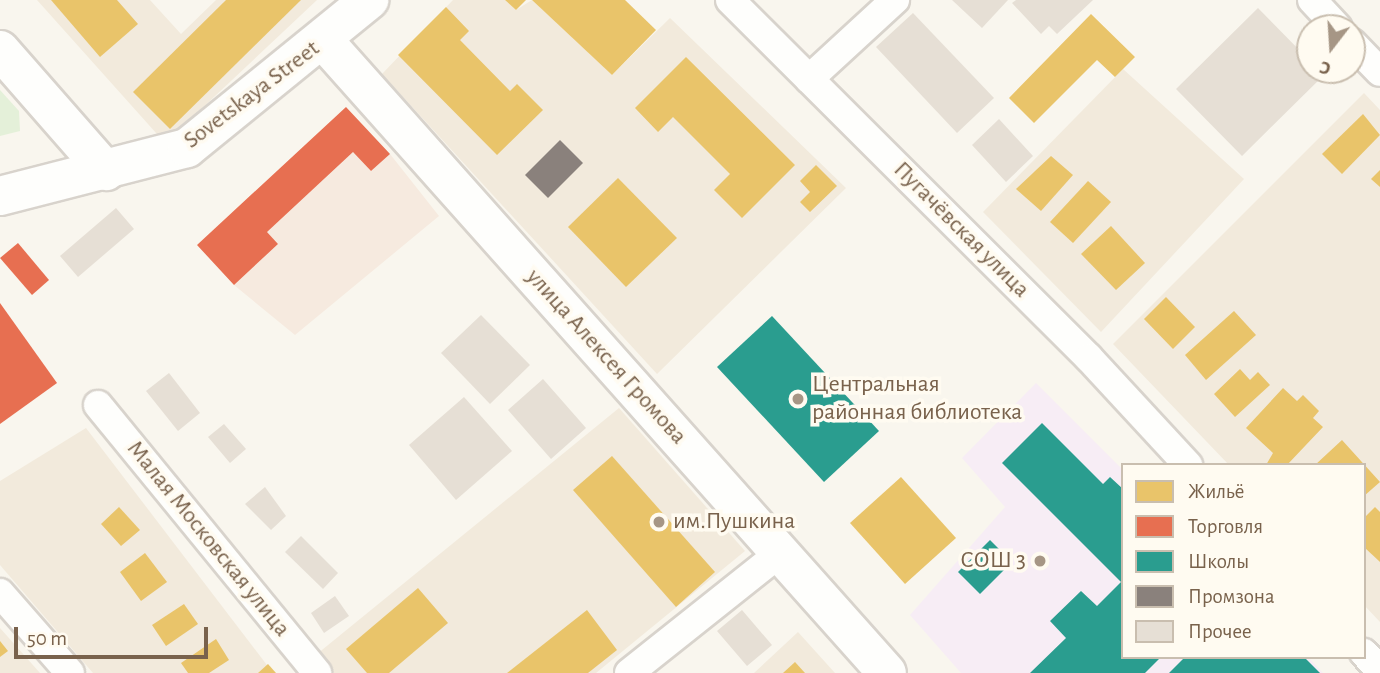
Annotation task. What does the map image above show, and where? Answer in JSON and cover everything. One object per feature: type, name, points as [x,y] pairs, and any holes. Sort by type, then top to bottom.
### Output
[{"type":"street","name":"Sovetskaya Street","points":[[0,196],[106,171],[187,148],[324,41],[369,0]]},
{"type":"street","name":"Пугачёвская улица","points":[[730,0],[1079,348],[1186,463]]},
{"type":"street","points":[[810,79],[895,0]]},
{"type":"street","points":[[1312,0],[1325,14]]},
{"type":"street","name":"улица Алексея Громова","points":[[324,41],[887,673]]},
{"type":"street","points":[[0,50],[106,171]]},
{"type":"street","points":[[1366,58],[1380,72]]},
{"type":"street","name":"Малая Московская улица","points":[[98,405],[317,673]]},
{"type":"street","points":[[629,673],[781,552]]},
{"type":"street","points":[[0,593],[70,673]]},
{"type":"street","points":[[1366,655],[1380,670]]},
{"type":"shaded area","points":[[37,0],[150,0],[181,34],[216,0],[317,0],[165,143]]},
{"type":"shaded area","points":[[453,0],[505,0],[516,10],[532,0],[612,75],[670,18],[846,188],[657,374],[382,74]]},
{"type":"shaded area","points":[[1123,69],[1244,179],[1101,332],[983,212]]},
{"type":"shaded area","points":[[1364,93],[1380,110],[1380,622],[1366,607],[1366,463],[1227,463],[1113,344]]},
{"type":"shaded area","points":[[353,152],[371,171],[390,154],[439,216],[295,335],[234,285],[278,244],[267,232]]},
{"type":"shaded area","name":"СОШ 3","points":[[1036,383],[1121,468],[1121,659],[1310,659],[1323,673],[961,673],[910,615],[1005,507],[962,458]]},
{"type":"shaded area","points":[[619,408],[745,551],[596,673],[334,673],[317,654]]},
{"type":"shaded area","points":[[86,428],[273,673],[93,673],[0,565],[0,481]]},
{"type":"shaded area","points":[[0,628],[40,673],[0,673]]},
{"type":"shaded area","points":[[798,632],[835,673],[754,673]]},
{"type":"green space","points":[[0,90],[19,111],[20,131],[0,136]]},
{"type":"building: Жильё","points":[[51,0],[117,0],[138,24],[100,57]]},
{"type":"building: Жильё","points":[[226,0],[301,0],[170,129],[133,92]]},
{"type":"building: Жильё","points":[[505,0],[526,0],[516,10]]},
{"type":"building: Жильё","points":[[532,0],[625,0],[656,30],[612,75]]},
{"type":"building: Жильё","points":[[446,7],[469,31],[460,40],[510,91],[517,84],[543,110],[497,155],[398,55]]},
{"type":"building: Жильё","points":[[1091,14],[1135,57],[1115,77],[1097,60],[1034,123],[1009,98]]},
{"type":"building: Жильё","points":[[686,57],[795,165],[742,218],[714,190],[730,174],[673,117],[658,132],[635,108]]},
{"type":"building: Жильё","points":[[1363,114],[1380,135],[1342,174],[1322,154]]},
{"type":"building: Жильё","points":[[1051,156],[1073,175],[1041,211],[1016,189]]},
{"type":"building: Жильё","points":[[816,165],[837,186],[810,212],[800,202],[810,192],[800,181]]},
{"type":"building: Жильё","points":[[1380,170],[1380,187],[1371,179]]},
{"type":"building: Жильё","points":[[618,178],[677,238],[626,287],[568,227]]},
{"type":"building: Жильё","points":[[1088,181],[1111,202],[1073,243],[1050,222]]},
{"type":"building: Жильё","points":[[1111,226],[1145,263],[1116,290],[1081,254]]},
{"type":"building: Жильё","points":[[1166,297],[1195,327],[1173,349],[1144,319]]},
{"type":"building: Жильё","points":[[1234,311],[1256,335],[1206,380],[1185,355]]},
{"type":"building: Жильё","points":[[1240,369],[1250,380],[1258,372],[1270,385],[1235,417],[1214,394]]},
{"type":"building: Жильё","points":[[1283,388],[1297,401],[1303,395],[1319,411],[1313,418],[1323,427],[1289,463],[1267,463],[1273,453],[1246,428]]},
{"type":"building: Жильё","points":[[1342,440],[1363,463],[1317,463]]},
{"type":"building: Жильё","points":[[612,456],[715,572],[676,607],[573,490]]},
{"type":"building: Жильё","points":[[1366,467],[1380,482],[1366,494]]},
{"type":"building: Жильё","points":[[901,477],[956,538],[905,584],[850,523]]},
{"type":"building: Жильё","points":[[119,507],[140,530],[121,546],[101,524]]},
{"type":"building: Жильё","points":[[1375,507],[1380,512],[1380,562],[1366,549],[1366,516]]},
{"type":"building: Жильё","points":[[145,553],[167,582],[141,601],[120,572]]},
{"type":"building: Жильё","points":[[418,588],[448,623],[389,673],[367,673],[346,649]]},
{"type":"building: Жильё","points":[[184,604],[198,624],[166,646],[152,625]]},
{"type":"building: Жильё","points":[[587,610],[617,650],[588,673],[507,673]]},
{"type":"building: Жильё","points":[[216,639],[229,660],[209,673],[188,673],[181,663]]},
{"type":"building: Жильё","points":[[0,641],[8,651],[0,657]]},
{"type":"building: Жильё","points":[[795,662],[805,673],[783,673]]},
{"type":"building: Жильё","points":[[268,664],[276,673],[258,673]]},
{"type":"building: Торговля","points":[[346,107],[390,154],[371,171],[353,152],[267,232],[278,244],[234,285],[197,245]]},
{"type":"building: Торговля","points":[[18,243],[49,280],[32,295],[0,258]]},
{"type":"building: Торговля","points":[[0,303],[57,383],[0,424]]},
{"type":"building: Школы","name":"Центральная районная библиотека","points":[[772,316],[879,431],[824,482],[717,367]]},
{"type":"building: Школы","points":[[1042,423],[1103,484],[1110,477],[1121,487],[1121,582],[1002,463]]},
{"type":"building: Школы","points":[[990,540],[1012,562],[980,594],[958,572]]},
{"type":"building: Школы","points":[[1121,582],[1121,659],[1159,659],[1145,673],[1030,673],[1066,638],[1050,621],[1081,591],[1097,606]]},
{"type":"building: Школы","points":[[1183,659],[1306,659],[1320,673],[1169,673]]},
{"type":"building: Промзона","points":[[560,140],[583,163],[548,198],[525,175]]},
{"type":"building: Прочее","points":[[952,0],[1008,0],[982,28]]},
{"type":"building: Прочее","points":[[1016,0],[1093,0],[1057,34],[1049,26],[1041,34],[1012,3]]},
{"type":"building: Прочее","points":[[1258,8],[1296,47],[1296,84],[1315,84],[1242,156],[1176,89]]},
{"type":"building: Прочее","points":[[913,13],[994,98],[957,133],[876,47]]},
{"type":"building: Прочее","points":[[999,119],[1033,156],[1006,182],[972,145]]},
{"type":"building: Прочее","points":[[116,208],[134,229],[78,277],[60,256]]},
{"type":"building: Прочее","points":[[481,315],[530,365],[490,404],[441,353]]},
{"type":"building: Прочее","points":[[169,373],[200,413],[178,431],[146,391]]},
{"type":"building: Прочее","points":[[543,379],[586,428],[551,459],[508,410]]},
{"type":"building: Прочее","points":[[464,397],[512,451],[456,500],[409,445]]},
{"type":"building: Прочее","points":[[224,424],[246,449],[230,463],[208,437]]},
{"type":"building: Прочее","points":[[265,487],[286,516],[271,530],[245,504]]},
{"type":"building: Прочее","points":[[301,536],[338,573],[323,589],[285,552]]},
{"type":"building: Прочее","points":[[335,596],[349,616],[324,633],[311,613]]},
{"type":"building: Прочее","points":[[742,610],[772,645],[747,666],[717,631]]},
{"type":"place","name":"Центральная районная библиотека","points":[[798,399]]},
{"type":"place","name":"им.Пушкина","points":[[659,522]]},
{"type":"place","name":"СОШ 3","points":[[1040,561]]}]
